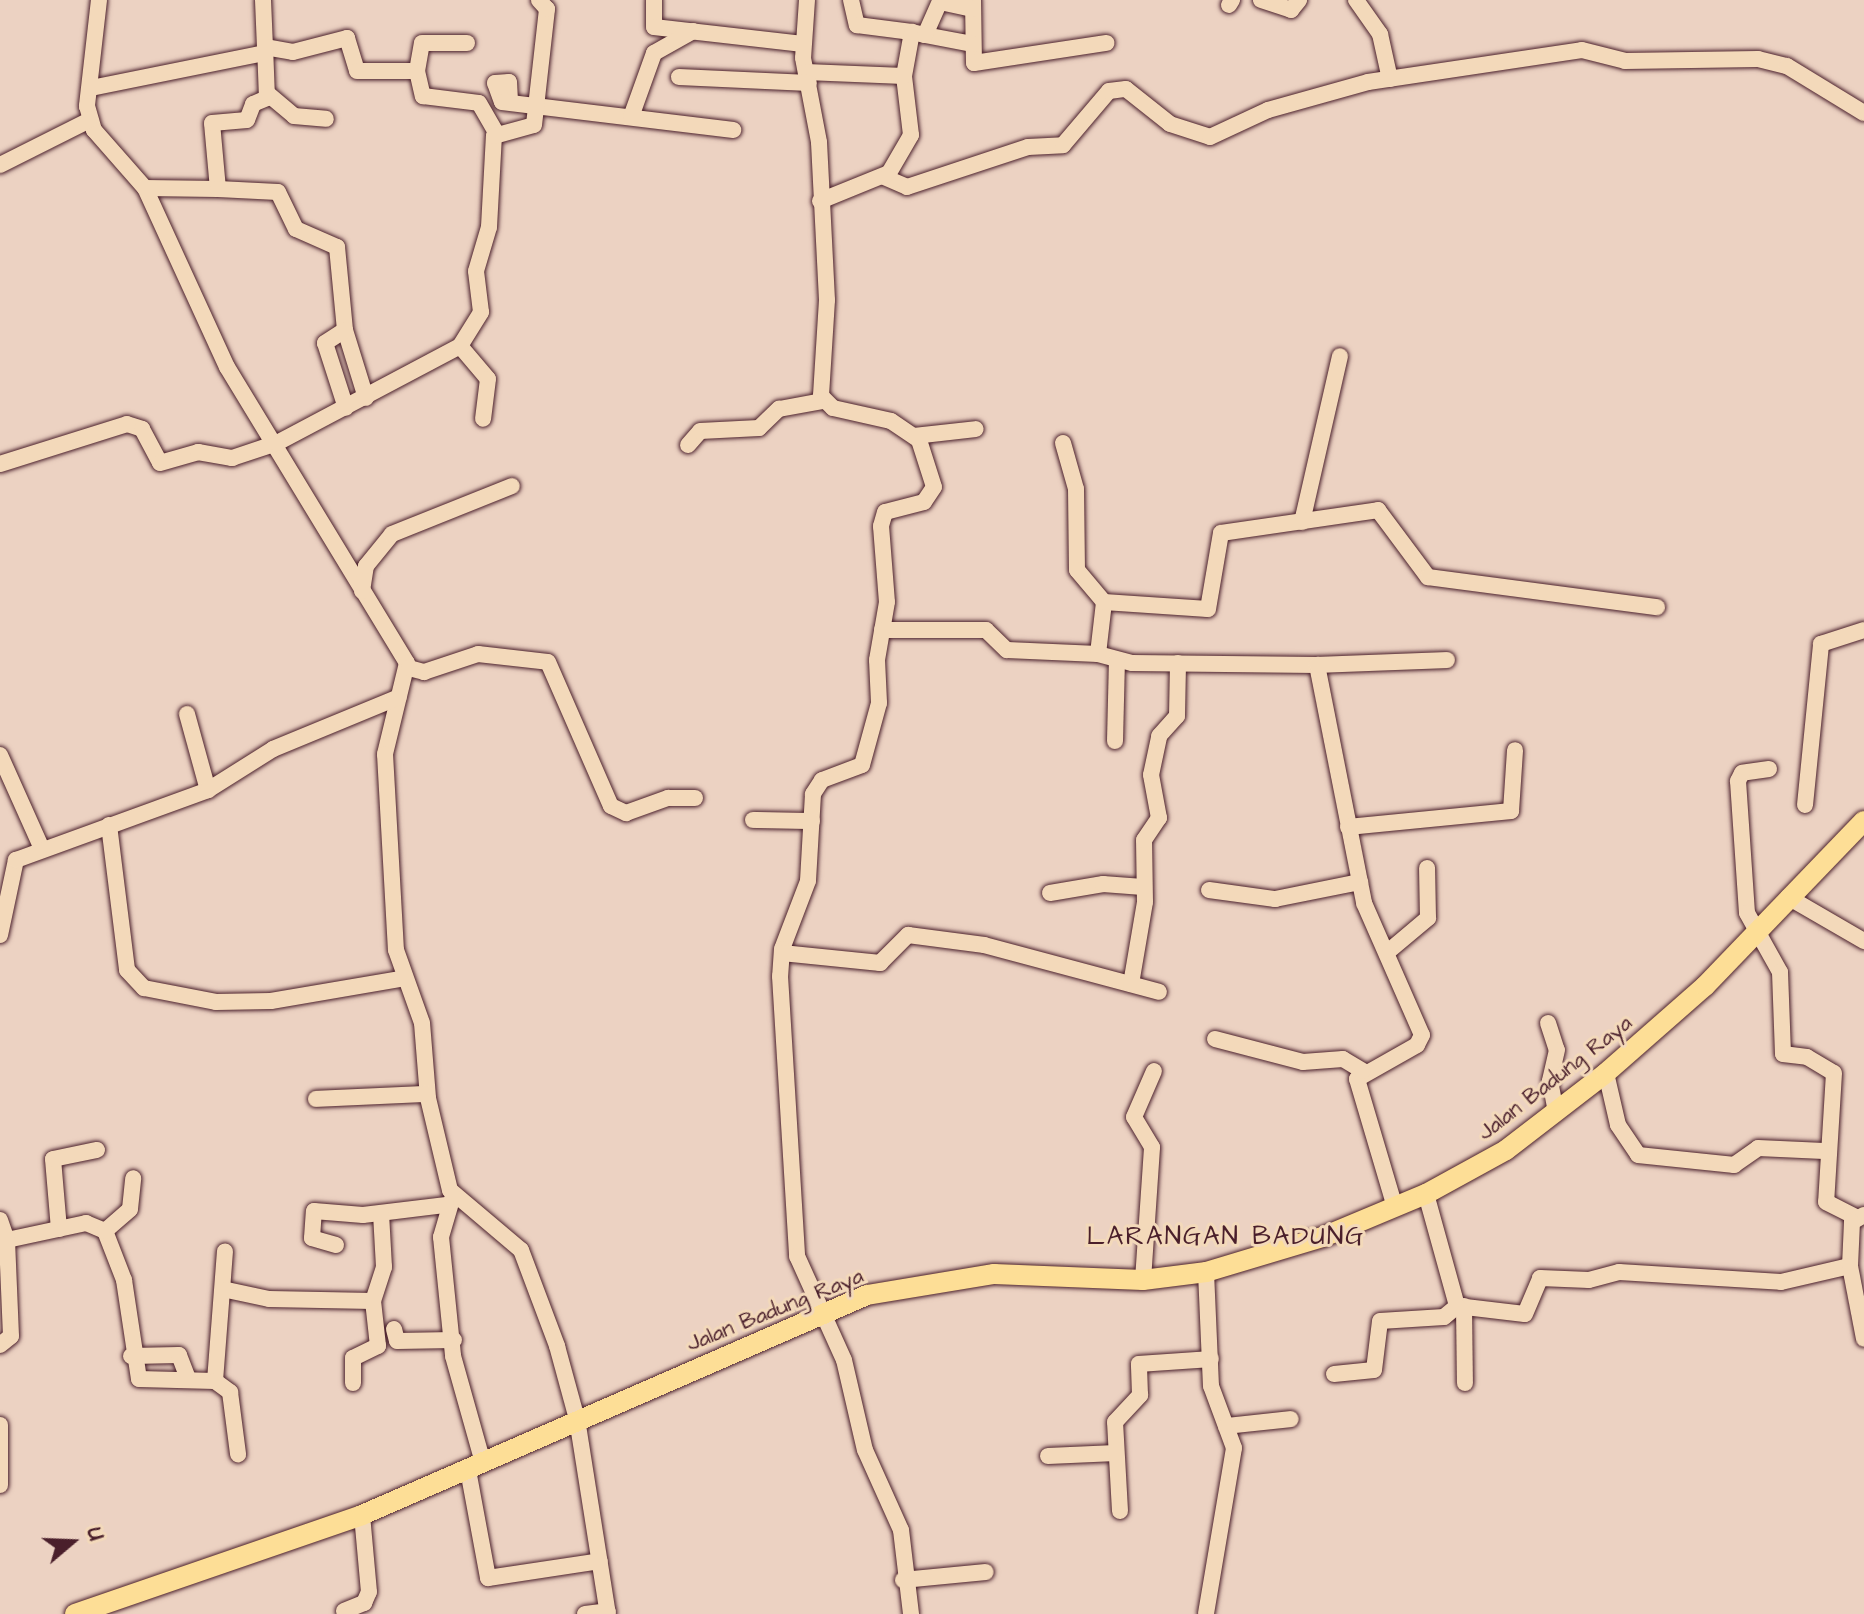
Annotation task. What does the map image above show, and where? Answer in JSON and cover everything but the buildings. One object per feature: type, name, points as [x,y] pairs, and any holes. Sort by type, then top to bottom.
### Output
[{"type":"main road","name":"Jalan Badung Raya","points":[[75,1614],[362,1515],[825,1311],[948,1278],[1143,1280],[1206,1272],[1426,1194],[1556,1112],[1606,1073],[1758,929],[1864,821]]},
{"type":"street","points":[[99,0],[90,120],[145,188],[216,345],[409,668],[424,672],[478,654],[548,662],[611,806],[626,813],[668,798],[695,798]]},
{"type":"street","points":[[263,0],[268,94],[289,114],[326,119]]},
{"type":"street","points":[[495,131],[528,132],[537,103],[547,9],[539,0]]},
{"type":"street","points":[[654,0],[654,27],[803,44]]},
{"type":"street","points":[[807,0],[803,44],[820,201],[823,401]]},
{"type":"street","points":[[851,0],[857,25],[973,44]]},
{"type":"street","points":[[1261,0],[1291,10],[1299,0]]},
{"type":"street","points":[[1356,0],[1380,34],[1390,79]]},
{"type":"street","points":[[820,201],[884,177],[911,135],[904,76],[919,34],[940,2],[972,4],[977,63],[1027,50],[1106,43]]},
{"type":"street","points":[[631,117],[654,53],[693,31]]},
{"type":"street","points":[[91,88],[265,50],[293,52],[344,38],[360,73],[417,71]]},
{"type":"street","points":[[0,464],[127,424],[142,429],[160,463],[198,452],[223,460],[277,443],[460,346],[481,312],[476,271],[489,227],[495,131],[479,103],[423,96],[417,71],[422,43],[467,43]]},
{"type":"street","points":[[884,177],[907,187],[1028,147],[1063,145],[1109,91],[1126,89],[1170,124],[1210,137],[1240,129],[1268,110],[1390,79],[1582,50],[1625,61],[1719,55],[1787,66],[1864,113]]},
{"type":"street","points":[[679,77],[904,76]]},
{"type":"street","points":[[218,189],[212,123],[247,120],[268,94]]},
{"type":"street","points":[[510,101],[733,130]]},
{"type":"street","points":[[0,165],[90,120]]},
{"type":"street","points":[[145,188],[278,192],[296,229],[337,247],[345,330],[366,398]]},
{"type":"street","points":[[345,330],[325,343],[346,408]]},
{"type":"street","points":[[460,346],[488,379],[483,419]]},
{"type":"street","points":[[1302,522],[1311,456],[1336,390],[1340,356]]},
{"type":"street","points":[[688,445],[700,431],[759,428],[779,409],[823,401],[891,421],[914,436],[929,456],[934,487],[924,502],[885,512],[881,526],[887,602],[882,630],[879,703],[866,758],[853,771],[822,780],[812,821],[808,881],[782,953],[797,1256],[807,1288],[825,1311],[850,1376],[865,1450],[901,1530],[903,1580],[911,1614]]},
{"type":"street","points":[[914,436],[976,429]]},
{"type":"street","points":[[1063,443],[1076,489],[1077,570],[1104,602],[1202,612],[1211,605],[1216,537],[1382,511],[1428,577],[1657,607]]},
{"type":"street","points":[[362,591],[366,566],[392,534],[512,486]]},
{"type":"street","points":[[1098,654],[1104,602]]},
{"type":"street","points":[[882,630],[979,629],[1007,650],[1098,654],[1117,660],[1317,665],[1447,660]]},
{"type":"street","points":[[1805,805],[1821,644],[1864,630]]},
{"type":"street","points":[[1115,741],[1117,660]]},
{"type":"street","points":[[1131,984],[1143,887],[1144,840],[1159,818],[1150,782],[1156,744],[1176,722],[1178,663]]},
{"type":"street","points":[[1317,665],[1360,882],[1390,950],[1422,1038],[1363,1071]]},
{"type":"street","points":[[409,668],[385,754],[394,821],[393,932],[405,978],[422,1023],[427,1094],[449,1201],[441,1237],[454,1340],[476,1467],[488,1578],[600,1561]]},
{"type":"street","points":[[0,935],[11,865],[42,849],[208,790],[295,739],[399,697]]},
{"type":"street","points":[[187,714],[208,790]]},
{"type":"street","points":[[1348,827],[1511,811],[1515,750]]},
{"type":"street","points":[[0,755],[42,849]]},
{"type":"street","points":[[1769,769],[1742,773],[1738,781],[1743,890],[1782,979],[1783,1054],[1807,1057],[1834,1073],[1824,1151],[1826,1202],[1859,1216],[1850,1266],[1864,1339]]},
{"type":"street","points":[[753,820],[812,821]]},
{"type":"street","points":[[109,825],[127,970],[144,988],[216,1002],[271,1001],[405,978]]},
{"type":"street","points":[[1390,950],[1428,918],[1427,868]]},
{"type":"street","points":[[1209,890],[1275,899],[1360,882]]},
{"type":"street","points":[[1050,893],[1103,884],[1143,887]]},
{"type":"street","points":[[1788,897],[1864,941]]},
{"type":"street","points":[[782,953],[880,963],[908,935],[984,945],[1159,992]]},
{"type":"street","points":[[1548,1023],[1557,1050],[1550,1081],[1556,1112]]},
{"type":"street","points":[[1215,1039],[1303,1062],[1343,1059],[1363,1071]]},
{"type":"street","points":[[1143,1280],[1152,1147],[1134,1117],[1154,1071]]},
{"type":"street","points":[[1363,1071],[1359,1094],[1395,1207]]},
{"type":"street","points":[[1606,1073],[1618,1125],[1638,1155],[1734,1165],[1758,1148],[1824,1151]]},
{"type":"street","points":[[316,1099],[427,1094]]},
{"type":"street","points":[[59,1229],[53,1159],[97,1150]]},
{"type":"street","points":[[105,1231],[130,1209],[133,1178]]},
{"type":"street","points":[[1426,1194],[1460,1306],[1465,1383]]},
{"type":"street","points":[[336,1245],[312,1238],[314,1211],[381,1214],[449,1201],[521,1250],[577,1419],[608,1612],[585,1614]]},
{"type":"street","points":[[353,1383],[353,1358],[378,1346],[373,1301],[384,1267],[381,1214]]},
{"type":"street","points":[[0,1220],[7,1240],[11,1336],[0,1345]]},
{"type":"street","points":[[7,1240],[86,1223],[105,1231],[124,1280],[131,1356],[139,1379],[215,1381],[230,1392],[238,1454]]},
{"type":"street","points":[[215,1381],[227,1290],[225,1251]]},
{"type":"street","points":[[1334,1374],[1374,1370],[1380,1321],[1444,1317],[1460,1306],[1525,1314],[1540,1278],[1619,1272],[1781,1282],[1850,1266]]},
{"type":"street","points":[[1206,1272],[1214,1398],[1226,1426],[1233,1467],[1206,1614]]},
{"type":"street","points":[[227,1290],[269,1299],[373,1301]]},
{"type":"street","points":[[394,1329],[397,1341],[454,1340]]},
{"type":"street","points":[[131,1356],[179,1355],[188,1379]]},
{"type":"street","points":[[1120,1511],[1115,1422],[1140,1395],[1139,1364],[1211,1359]]},
{"type":"street","points":[[1226,1426],[1291,1419]]},
{"type":"street","points":[[0,1425],[0,1485]]},
{"type":"street","points":[[1048,1456],[1116,1453]]},
{"type":"street","points":[[344,1611],[364,1603],[369,1592],[362,1515]]},
{"type":"street","points":[[903,1580],[986,1572]]},
{"type":"district","name":"LARANGAN BADUNG","points":[[1226,1237]]}]
